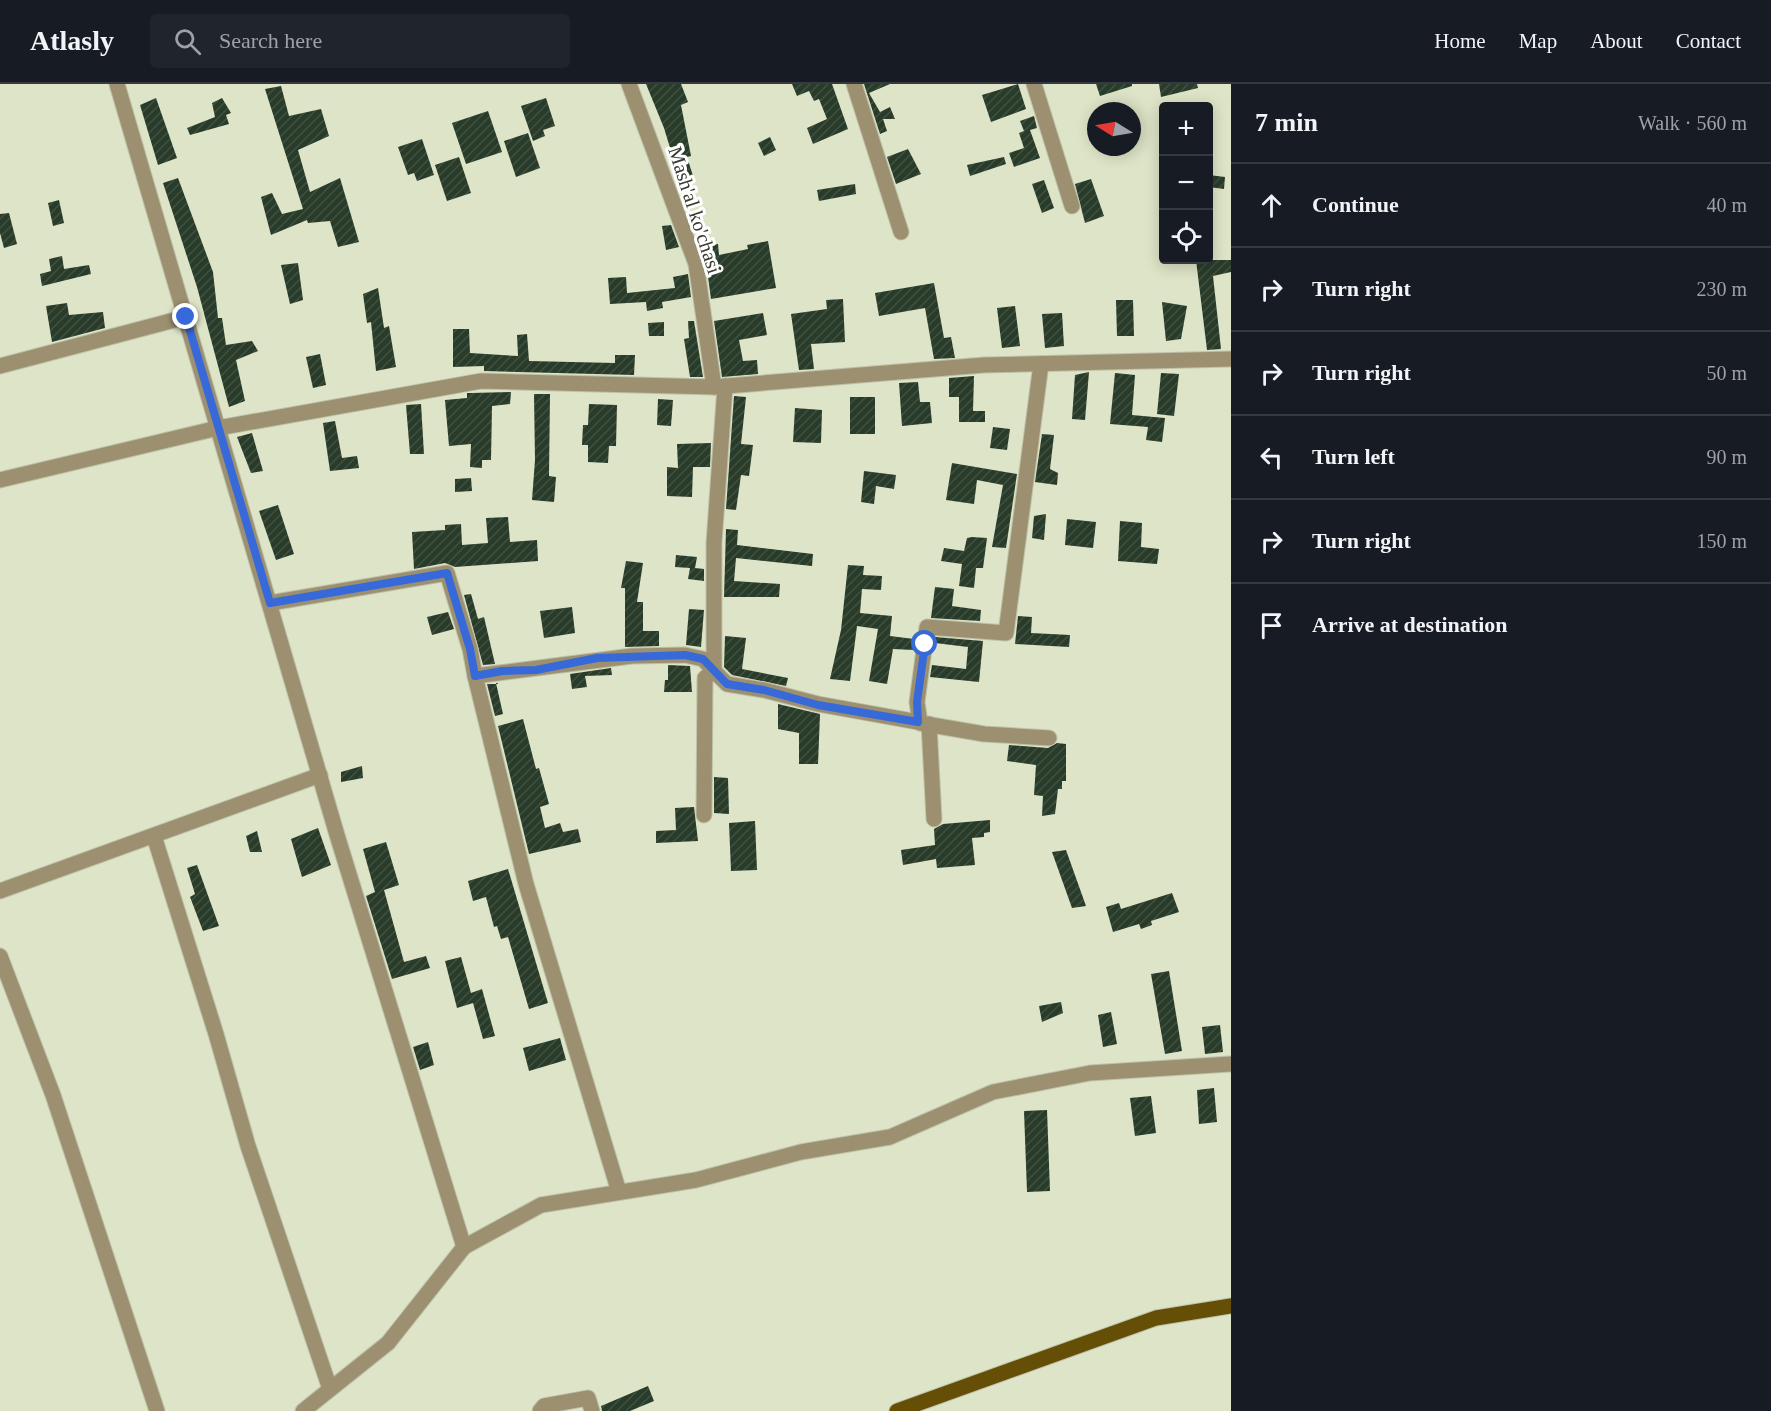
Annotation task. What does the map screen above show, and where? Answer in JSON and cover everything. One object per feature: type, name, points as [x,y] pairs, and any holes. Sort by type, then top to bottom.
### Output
[{"type":"main road","points":[[897,1411],[1156,1318],[1231,1306]]},
{"type":"street","points":[[117,84],[320,776],[464,1247]]},
{"type":"street","name":"Mash'al ko'chasi","points":[[629,84],[696,264],[719,387],[714,543],[714,671],[705,678],[704,814]]},
{"type":"street","points":[[854,84],[901,232]]},
{"type":"street","points":[[1034,84],[1072,206]]},
{"type":"street","points":[[0,366],[186,317]]},
{"type":"street","points":[[0,480],[218,428],[481,381],[719,387],[984,365],[1231,359]]},
{"type":"street","points":[[934,819],[923,723],[917,702],[927,627],[1006,633],[1041,364]]},
{"type":"street","points":[[270,603],[447,573],[470,649],[526,884],[619,1192]]},
{"type":"street","points":[[475,676],[502,671],[536,670],[597,658],[685,655],[703,659],[727,684],[764,690],[818,705],[984,734],[1049,738]]},
{"type":"street","points":[[0,891],[320,776]]},
{"type":"street","points":[[153,836],[216,1034],[248,1146],[330,1389]]},
{"type":"street","points":[[0,956],[52,1095],[157,1411]]},
{"type":"street","points":[[303,1411],[388,1343],[464,1247],[541,1205],[696,1180],[801,1152],[890,1137],[993,1092],[1090,1073],[1231,1064]]},
{"type":"street","points":[[540,1411],[544,1406],[588,1398],[592,1411]]},
{"type":"building","points":[[646,84],[681,84],[688,102],[681,105],[691,156],[687,157],[694,179],[681,184],[664,128]]},
{"type":"building","points":[[792,84],[832,84],[848,129],[813,144],[807,128],[827,119],[819,99],[814,101],[809,91],[797,96]]},
{"type":"building","points":[[864,84],[890,84],[869,93],[880,112],[890,107],[895,119],[883,119],[887,131],[880,134]]},
{"type":"building","points":[[1018,84],[1026,109],[991,122],[982,95]]},
{"type":"building","points":[[1096,84],[1132,84],[1132,86],[1100,96]]},
{"type":"building","points":[[1159,84],[1197,84],[1198,88],[1161,97]]},
{"type":"building","points":[[281,86],[289,116],[321,109],[329,136],[298,150],[310,192],[340,178],[359,242],[338,247],[330,221],[308,223],[307,220],[271,235],[261,197],[272,193],[282,214],[303,209],[265,89]]},
{"type":"building","points":[[156,98],[177,158],[158,165],[140,105]]},
{"type":"building","points":[[222,98],[231,113],[226,115],[229,124],[190,135],[187,128],[215,117],[212,103]]},
{"type":"building","points":[[546,98],[555,126],[543,130],[545,136],[533,141],[521,106]]},
{"type":"building","points":[[488,111],[502,152],[466,164],[452,123]]},
{"type":"building","points":[[1034,116],[1037,128],[1030,130],[1040,158],[1014,167],[1009,153],[1024,148],[1019,133],[1024,131],[1020,121]]},
{"type":"building","points":[[528,133],[540,168],[516,177],[504,141]]},
{"type":"building","points":[[770,137],[776,150],[764,156],[758,143]]},
{"type":"building","points":[[422,139],[434,175],[417,181],[414,173],[408,175],[398,147]]},
{"type":"building","points":[[908,149],[921,174],[896,184],[887,157]]},
{"type":"building","points":[[459,157],[471,193],[447,201],[435,165]]},
{"type":"building","points":[[1004,157],[1006,164],[970,176],[967,165]]},
{"type":"building","points":[[1213,176],[1225,177],[1224,189],[1213,188]]},
{"type":"building","points":[[178,178],[213,272],[218,318],[222,318],[226,345],[252,341],[258,351],[236,360],[245,401],[229,407],[197,287],[163,183]]},
{"type":"building","points":[[1091,179],[1104,216],[1085,223],[1075,184]]},
{"type":"building","points":[[1044,180],[1054,208],[1042,213],[1032,184]]},
{"type":"building","points":[[855,184],[856,194],[819,201],[817,190]]},
{"type":"building","points":[[59,200],[64,223],[53,226],[48,203]]},
{"type":"building","points":[[9,213],[17,244],[4,248],[0,233],[0,214]]},
{"type":"building","points":[[671,225],[679,247],[666,250],[662,226]]},
{"type":"building","points":[[768,241],[776,288],[711,299],[706,262],[700,247],[718,244],[719,255],[748,249],[747,245]]},
{"type":"building","points":[[62,256],[64,269],[89,265],[91,274],[42,286],[40,274],[51,271],[49,259]]},
{"type":"building","points":[[1213,260],[1231,260],[1231,272],[1213,276],[1221,349],[1207,350],[1196,264],[1213,264]]},
{"type":"building","points":[[298,263],[303,300],[290,304],[281,265]]},
{"type":"building","points":[[688,274],[691,297],[662,302],[663,308],[647,311],[646,302],[610,304],[608,278],[626,277],[627,293],[675,288],[673,277]]},
{"type":"building","points":[[934,283],[944,338],[951,337],[955,358],[934,359],[925,308],[879,316],[875,293]]},
{"type":"building","points":[[378,288],[384,328],[389,326],[396,367],[376,371],[371,322],[367,323],[363,294]]},
{"type":"building","points":[[843,299],[845,342],[811,344],[814,369],[799,370],[791,314],[827,309],[826,300]]},
{"type":"building","points":[[1116,300],[1133,300],[1134,336],[1117,336]]},
{"type":"building","points":[[1162,302],[1187,306],[1181,339],[1166,341]]},
{"type":"building","points":[[67,303],[69,315],[103,312],[105,328],[52,342],[46,306]]},
{"type":"building","points":[[1015,306],[1020,346],[1002,348],[997,308]]},
{"type":"building","points":[[763,313],[767,335],[739,340],[743,361],[757,360],[758,374],[722,377],[714,321]]},
{"type":"building","points":[[1062,313],[1064,346],[1045,348],[1042,314]]},
{"type":"building","points":[[688,321],[694,321],[703,377],[690,377],[684,339],[689,338]]},
{"type":"building","points":[[664,322],[664,336],[649,336],[648,323]]},
{"type":"building","points":[[453,329],[469,329],[470,353],[518,356],[517,335],[527,334],[529,361],[615,363],[615,355],[635,355],[634,375],[484,371],[484,366],[453,367]]},
{"type":"building","points":[[320,354],[326,385],[313,388],[306,357]]},
{"type":"building","points":[[1089,372],[1085,420],[1072,419],[1075,375]]},
{"type":"building","points":[[1115,373],[1135,375],[1132,415],[1165,418],[1162,442],[1146,440],[1148,427],[1110,424]]},
{"type":"building","points":[[1161,373],[1179,374],[1174,416],[1157,414]]},
{"type":"building","points":[[974,376],[973,411],[985,411],[985,422],[959,422],[959,397],[949,397],[949,378]]},
{"type":"building","points":[[918,382],[920,402],[930,402],[932,423],[902,426],[899,383]]},
{"type":"building","points":[[511,392],[510,404],[492,406],[491,460],[482,460],[482,468],[470,467],[471,444],[449,446],[445,400],[467,398],[467,393]]},
{"type":"building","points":[[534,394],[550,394],[549,476],[556,477],[554,502],[532,500],[535,460]]},
{"type":"building","points":[[734,396],[746,397],[741,444],[753,445],[749,476],[741,475],[736,510],[726,509]]},
{"type":"building","points":[[850,397],[875,397],[875,434],[850,434]]},
{"type":"building","points":[[658,399],[673,400],[671,426],[657,425]]},
{"type":"building","points":[[421,404],[424,454],[410,454],[406,405]]},
{"type":"building","points":[[589,404],[617,405],[616,446],[609,446],[608,463],[588,462],[588,445],[582,445],[583,425],[588,425]]},
{"type":"building","points":[[795,408],[822,410],[821,443],[793,442]]},
{"type":"building","points":[[335,421],[342,458],[357,456],[359,468],[330,471],[323,423]]},
{"type":"building","points":[[993,427],[1010,429],[1007,450],[990,448]]},
{"type":"building","points":[[252,433],[263,471],[251,473],[237,437]]},
{"type":"building","points":[[1042,434],[1054,435],[1050,469],[1058,473],[1057,485],[1035,482]]},
{"type":"building","points":[[711,443],[710,467],[693,467],[692,497],[667,496],[667,467],[678,468],[677,444]]},
{"type":"building","points":[[952,463],[1017,474],[1006,548],[992,547],[1003,485],[977,480],[974,504],[946,500]]},
{"type":"building","points":[[864,471],[896,475],[894,489],[876,486],[874,504],[861,502]]},
{"type":"building","points":[[471,478],[472,491],[455,492],[455,479]]},
{"type":"building","points":[[278,505],[294,554],[276,560],[259,511]]},
{"type":"building","points":[[1046,514],[1044,540],[1032,538],[1034,516]]},
{"type":"building","points":[[508,517],[510,542],[537,540],[538,561],[455,567],[445,563],[414,569],[412,532],[445,530],[445,525],[461,524],[462,545],[488,543],[486,518]]},
{"type":"building","points":[[1067,519],[1096,522],[1093,548],[1065,545]]},
{"type":"building","points":[[1120,521],[1142,523],[1141,547],[1159,549],[1157,564],[1118,561]]},
{"type":"building","points":[[726,529],[738,530],[737,545],[813,554],[812,566],[736,558],[734,581],[780,584],[779,597],[724,597]]},
{"type":"building","points":[[967,538],[987,538],[983,568],[976,568],[974,588],[959,586],[962,564],[941,561],[944,548],[964,551]]},
{"type":"building","points":[[676,555],[697,557],[695,568],[704,569],[704,581],[688,579],[690,568],[675,567]]},
{"type":"building","points":[[626,561],[643,563],[637,602],[643,602],[643,631],[659,631],[659,646],[625,647],[625,588],[621,588]]},
{"type":"building","points":[[848,565],[864,566],[863,575],[882,576],[881,590],[862,589],[860,613],[892,616],[890,636],[914,639],[914,650],[893,649],[887,684],[869,681],[878,629],[857,626],[850,681],[830,679],[841,630]]},
{"type":"building","points":[[935,587],[954,589],[952,606],[981,610],[980,621],[931,618]]},
{"type":"building","points":[[471,594],[478,619],[484,617],[495,664],[483,665],[464,595]]},
{"type":"building","points":[[572,607],[575,633],[544,638],[540,611]]},
{"type":"building","points":[[689,609],[704,610],[701,647],[686,645]]},
{"type":"building","points":[[448,612],[454,629],[432,635],[427,617]]},
{"type":"building","points":[[1018,616],[1032,617],[1031,633],[1070,635],[1069,647],[1015,644]]},
{"type":"building","points":[[725,636],[746,638],[742,669],[788,678],[786,686],[732,675],[724,667]]},
{"type":"building","points":[[935,637],[983,641],[979,682],[930,677],[932,665],[966,669],[968,647],[935,643]]},
{"type":"building","points":[[668,665],[690,666],[692,692],[664,692],[665,680],[668,680]]},
{"type":"building","points":[[611,668],[612,675],[585,676],[587,687],[572,689],[570,674]]},
{"type":"building","points":[[496,683],[503,714],[495,716],[487,684]]},
{"type":"building","points":[[778,704],[820,714],[818,764],[799,764],[799,733],[778,729]]},
{"type":"building","points":[[523,719],[536,769],[539,768],[549,804],[540,807],[545,828],[560,823],[563,832],[578,829],[581,842],[529,854],[498,726]]},
{"type":"building","points":[[1057,743],[1066,744],[1066,781],[1062,781],[1062,789],[1058,789],[1055,814],[1042,816],[1043,796],[1034,795],[1036,765],[1007,761],[1009,745],[1048,748]]},
{"type":"building","points":[[362,766],[363,778],[341,782],[341,772]]},
{"type":"building","points":[[714,777],[728,778],[729,814],[714,813]]},
{"type":"building","points":[[694,807],[698,841],[656,843],[656,831],[676,830],[675,808]]},
{"type":"building","points":[[990,820],[990,832],[984,833],[984,837],[972,838],[975,865],[937,868],[936,859],[903,865],[901,850],[935,845],[934,829],[943,824]]},
{"type":"building","points":[[755,821],[757,870],[731,871],[729,823]]},
{"type":"building","points":[[318,828],[331,865],[302,877],[291,839]]},
{"type":"building","points":[[257,831],[262,852],[250,852],[246,836]]},
{"type":"building","points":[[386,842],[399,885],[384,890],[404,962],[426,956],[430,968],[392,979],[366,896],[375,892],[363,849]]},
{"type":"building","points":[[1066,850],[1086,906],[1072,908],[1052,852]]},
{"type":"building","points":[[197,865],[219,926],[203,931],[190,897],[195,894],[187,868]]},
{"type":"building","points":[[508,869],[548,1003],[529,1009],[508,937],[501,939],[497,926],[494,927],[486,897],[473,901],[468,881]]},
{"type":"building","points":[[1172,893],[1179,912],[1151,921],[1152,925],[1141,929],[1139,924],[1113,932],[1106,907],[1119,903],[1121,909]]},
{"type":"building","points":[[461,957],[471,993],[482,989],[495,1036],[483,1039],[473,1003],[457,1008],[445,961]]},
{"type":"building","points":[[1169,971],[1182,1051],[1165,1054],[1151,974]]},
{"type":"building","points":[[1061,1002],[1063,1013],[1042,1022],[1039,1006]]},
{"type":"building","points":[[1111,1012],[1117,1044],[1103,1047],[1098,1015]]},
{"type":"building","points":[[1220,1025],[1223,1052],[1205,1054],[1202,1027]]},
{"type":"building","points":[[560,1038],[566,1060],[529,1071],[523,1048]]},
{"type":"building","points":[[428,1042],[434,1065],[420,1070],[413,1047]]},
{"type":"building","points":[[1214,1088],[1217,1122],[1199,1124],[1197,1090]]},
{"type":"building","points":[[1151,1096],[1156,1133],[1135,1136],[1130,1098]]},
{"type":"building","points":[[1047,1110],[1050,1191],[1027,1192],[1024,1111]]},
{"type":"building","points":[[648,1386],[654,1401],[630,1411],[602,1411],[601,1406]]},
{"type":"route","points":[[186,317],[270,603],[447,573],[470,649],[475,676],[502,671],[536,670],[560,663],[597,658],[685,655],[703,659],[727,684],[764,690],[818,705],[918,722],[917,702],[925,644]]}]
